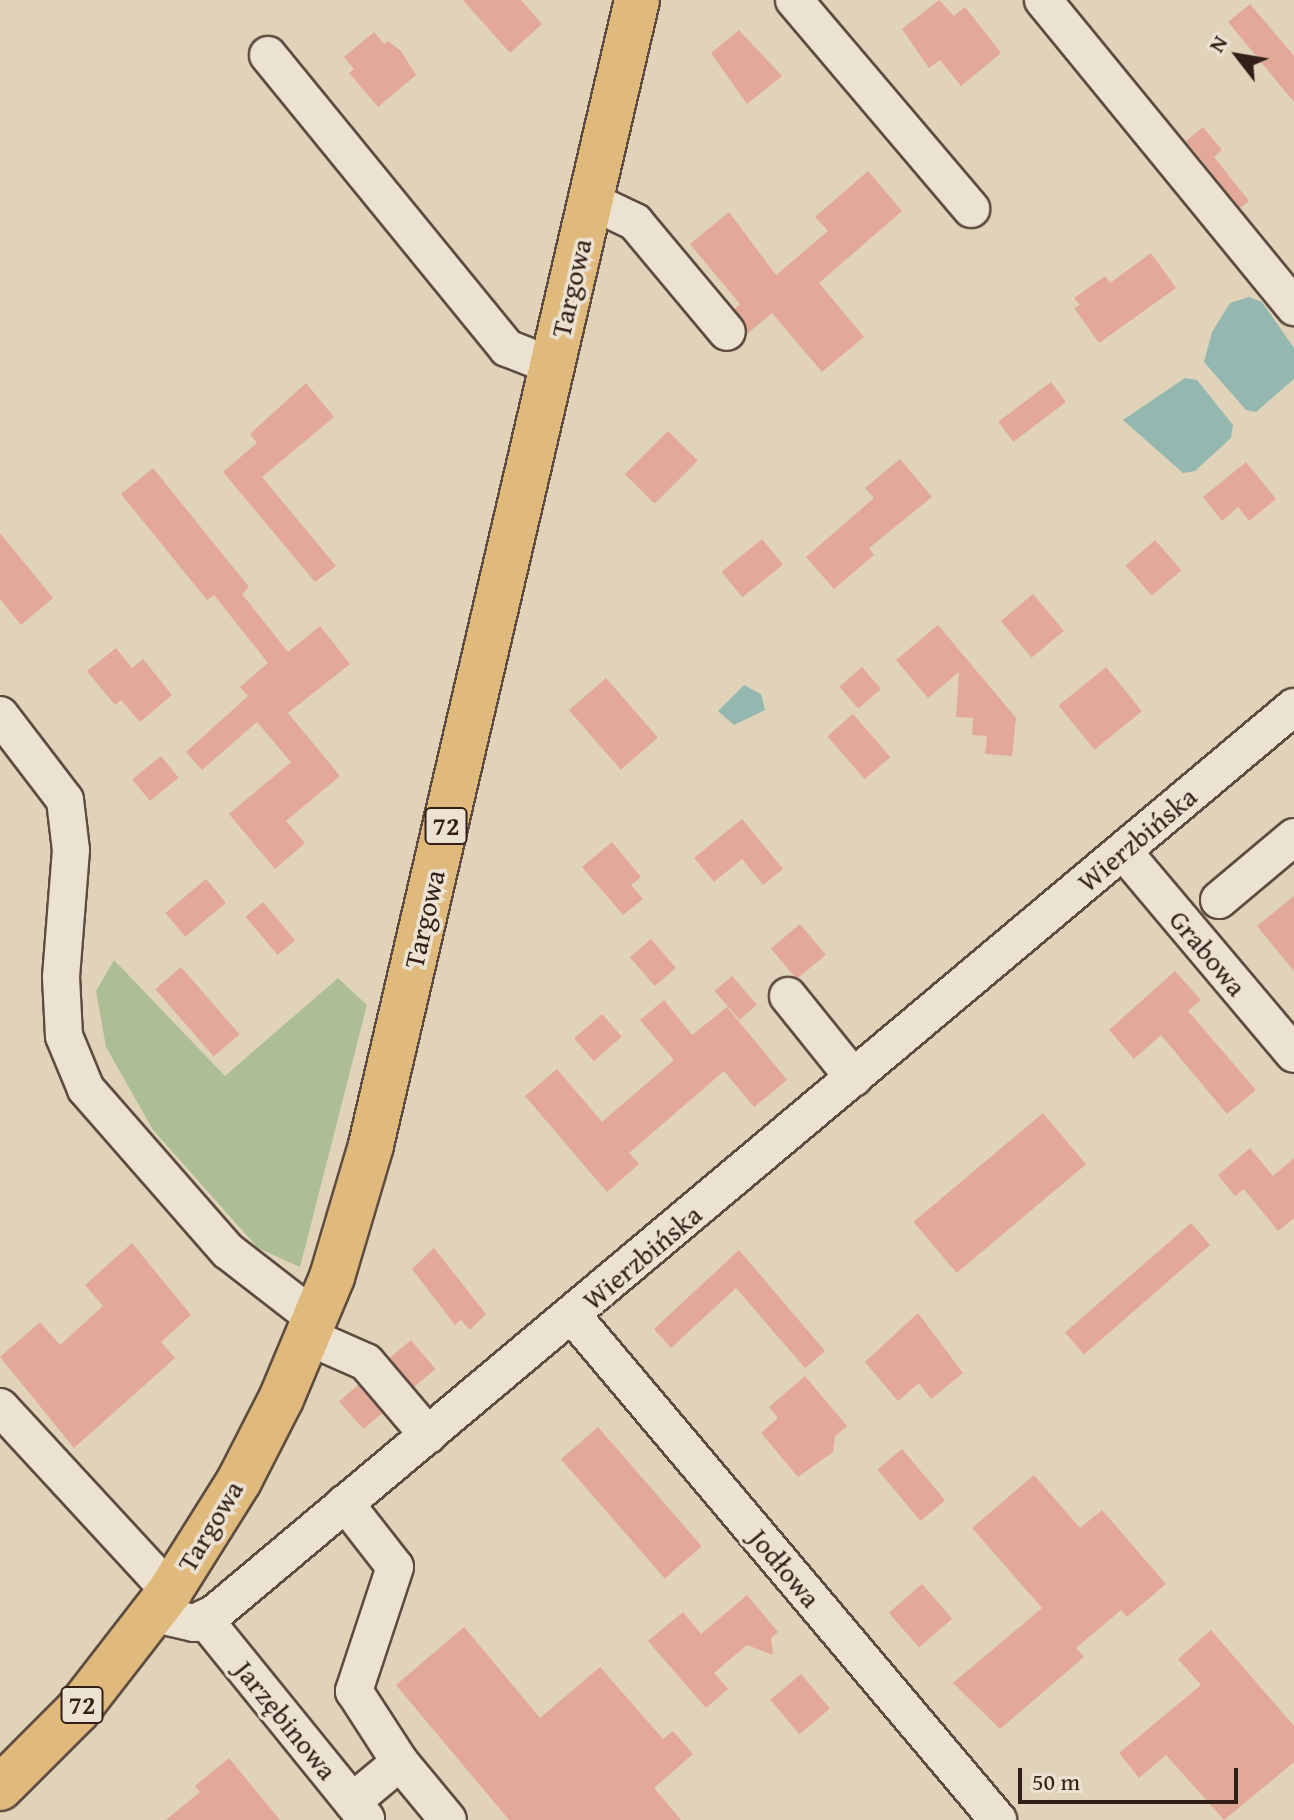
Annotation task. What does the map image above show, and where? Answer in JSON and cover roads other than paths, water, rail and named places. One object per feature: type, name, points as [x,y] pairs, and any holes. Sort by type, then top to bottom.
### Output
[{"type":"main road","name":"Targowa","points":[[163,1603],[239,1481],[313,1328],[371,1145],[637,0]]},
{"type":"main road","name":"72","points":[[0,1788],[77,1711],[163,1603]]},
{"type":"street","points":[[794,0],[971,209]]},
{"type":"street","points":[[1043,0],[1294,307]]},
{"type":"street","points":[[268,55],[507,348],[553,366]]},
{"type":"street","points":[[591,201],[635,222],[727,332]]},
{"type":"street","name":"Wierzbińska","points":[[205,1620],[1293,711]]},
{"type":"street","points":[[0,715],[65,800],[71,850],[61,977],[64,1036],[86,1089],[228,1251],[313,1328],[366,1362],[428,1435]]},
{"type":"street","points":[[1219,900],[1294,837]]},
{"type":"street","name":"Grabowa","points":[[1123,851],[1294,1054]]},
{"type":"street","points":[[788,996],[854,1078]]},
{"type":"street","name":"Jodłowa","points":[[572,1315],[998,1820]]},
{"type":"street","points":[[0,1407],[182,1623],[205,1620]]},
{"type":"street","points":[[345,1503],[395,1567],[354,1691],[400,1762],[448,1820]]},
{"type":"street","name":"Jarzębinowa","points":[[205,1620],[360,1811]]},
{"type":"street","points":[[360,1811],[400,1762]]},
{"type":"water","points":[[1249,297],[1262,302],[1294,348],[1294,379],[1256,412],[1246,410],[1204,362],[1212,332],[1230,303]]},
{"type":"water","points":[[1185,378],[1197,380],[1233,425],[1231,438],[1195,471],[1183,473],[1123,420]]},
{"type":"water","points":[[744,685],[761,694],[765,710],[734,725],[718,711]]}]
